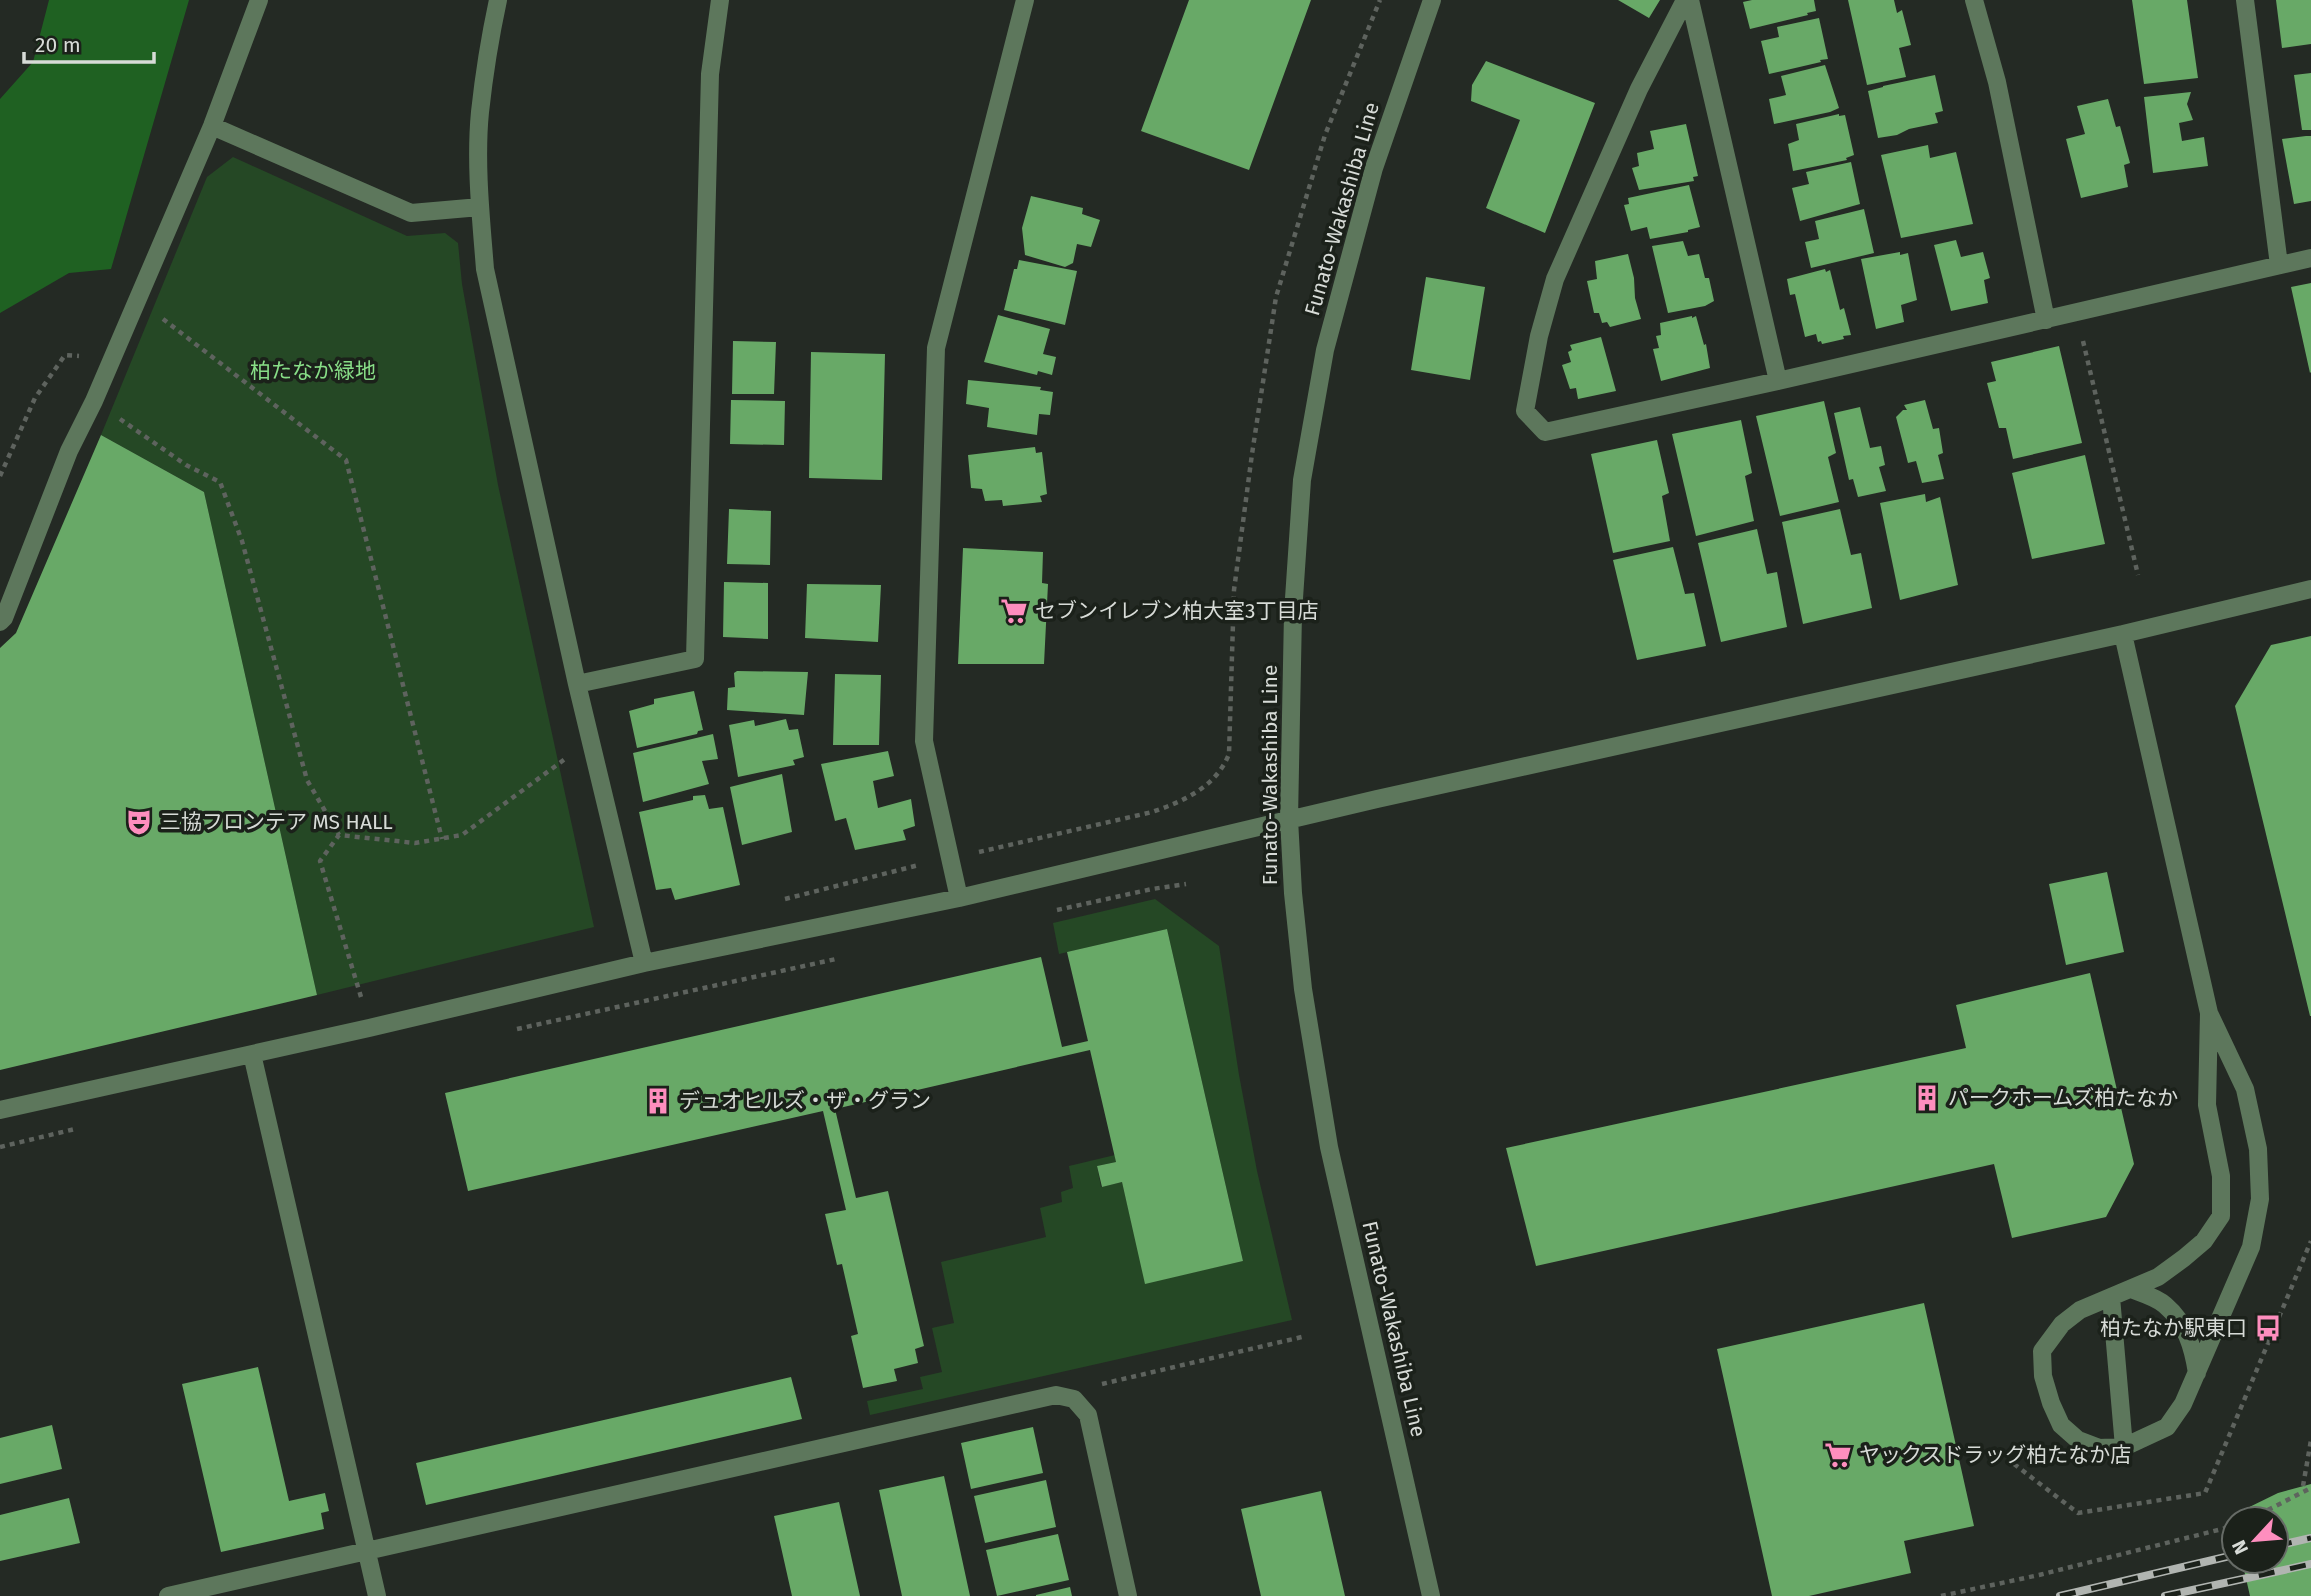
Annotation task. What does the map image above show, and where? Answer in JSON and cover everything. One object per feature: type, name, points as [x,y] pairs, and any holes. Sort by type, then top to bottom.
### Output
[{"type":"street","points":[[0,622],[4,618],[69,451],[94,401],[212,126],[259,0]]},
{"type":"street","points":[[498,0],[480,114],[480,207],[485,269],[577,684],[644,963]]},
{"type":"street","points":[[577,684],[695,659],[710,74],[720,0]]},
{"type":"street","points":[[959,898],[925,741],[936,348],[1025,0]]},
{"type":"street","name":"Funato-Wakashiba Line","points":[[1430,1596],[1329,1147],[1303,989],[1289,819],[1293,613],[1302,480],[1325,351],[1374,168],[1432,0]]},
{"type":"street","points":[[1688,0],[1778,381]]},
{"type":"street","points":[[1688,0],[1639,89],[1555,279],[1539,336],[1525,411],[1545,432],[2311,258]]},
{"type":"street","points":[[1975,0],[1997,82],[2046,320]]},
{"type":"street","points":[[2245,0],[2278,265]]},
{"type":"street","points":[[212,126],[411,213],[480,207]]},
{"type":"street","points":[[0,1110],[369,1028],[644,963],[959,898],[1289,819],[2123,634],[2311,589]]},
{"type":"street","points":[[2123,634],[2209,1013],[2245,1088],[2258,1149],[2260,1199],[2251,1247],[2183,1404],[2167,1427],[2124,1447],[2099,1448],[2078,1440],[2061,1425],[2043,1376],[2042,1351],[2062,1324],[2080,1310],[2158,1277],[2184,1258],[2204,1241],[2221,1216],[2221,1176],[2207,1105],[2209,1013]]},
{"type":"street","points":[[252,1054],[377,1596]]},
{"type":"street","points":[[2131,1289],[2164,1304],[2179,1321],[2193,1344],[2197,1373]]},
{"type":"street","points":[[2111,1297],[2124,1447]]},
{"type":"street","points":[[168,1596],[1056,1395],[1074,1399],[1088,1415],[1128,1596]]},
{"type":"path","points":[[1152,811],[1197,793],[1223,769],[1229,754],[1234,590],[1276,297],[1325,135],[1380,0]]},
{"type":"path","points":[[2076,313],[2138,575]]},
{"type":"path","points":[[156,314],[346,460],[442,839]]},
{"type":"path","points":[[0,476],[35,398],[65,355],[112,360]]},
{"type":"path","points":[[94,401],[186,465],[220,482],[242,541],[307,780],[340,835]]},
{"type":"path","points":[[340,835],[415,842],[462,835],[591,740]]},
{"type":"path","points":[[340,835],[320,861],[369,1028]]},
{"type":"path","points":[[1056,910],[1186,884]]},
{"type":"path","points":[[510,1030],[838,958]]},
{"type":"path","points":[[1074,1399],[1094,1386],[1306,1336]]},
{"type":"path","points":[[2303,1486],[2311,1440]]},
{"type":"path","points":[[2278,1505],[2311,1488]]},
{"type":"path","points":[[1941,1596],[2039,1575],[2220,1529]]},
{"type":"green space","points":[[49,0],[189,0],[111,269],[69,273],[0,313],[0,99],[33,62]]},
{"type":"green space","name":"柏たなか緑地","points":[[233,157],[407,236],[445,233],[458,243],[462,284],[498,485],[594,927],[317,995],[204,492],[101,435],[207,177]]},
{"type":"green space","points":[[1155,899],[1219,946],[1257,1171],[1292,1320],[870,1415],[867,1401],[923,1389],[920,1377],[942,1372],[932,1328],[954,1323],[941,1262],[1046,1237],[1040,1208],[1062,1202],[1061,1192],[1073,1188],[1069,1166],[1115,1155],[1116,1162],[1097,1166],[1101,1187],[1122,1182],[1146,1283],[1243,1261],[1167,929],[1059,954],[1053,923]]},
{"type":"building","points":[[1189,0],[1311,0],[1249,170],[1141,131]]},
{"type":"building","points":[[1618,0],[1660,0],[1649,18]]},
{"type":"building","points":[[1814,0],[1816,11],[1750,29],[1743,2]]},
{"type":"building","points":[[1848,0],[1894,0],[1897,13],[1902,10],[1911,45],[1899,48],[1906,77],[1867,85]]},
{"type":"building","points":[[2132,0],[2187,0],[2198,78],[2144,84]]},
{"type":"building","points":[[2276,0],[2311,0],[2311,44],[2282,48]]},
{"type":"building","points":[[1819,18],[1828,59],[1769,74],[1761,41],[1779,37],[1777,27]]},
{"type":"building","points":[[1486,61],[1595,103],[1545,233],[1486,208],[1520,120],[1471,101],[1472,85]]},
{"type":"building","points":[[1825,65],[1839,108],[1774,124],[1769,99],[1786,95],[1781,76]]},
{"type":"building","points":[[2311,73],[2311,130],[2302,130],[2294,75]]},
{"type":"building","points":[[1935,75],[1943,111],[1935,113],[1938,123],[1878,138],[1868,91]]},
{"type":"building","points":[[2191,92],[2187,104],[2193,120],[2179,123],[2182,141],[2204,137],[2208,166],[2153,173],[2144,97]]},
{"type":"building","points":[[2108,99],[2116,127],[2120,126],[2130,163],[2124,165],[2128,187],[2081,198],[2066,139],[2085,134],[2077,106]]},
{"type":"building","points":[[1845,115],[1854,155],[1846,158],[1847,160],[1793,171],[1788,144],[1799,140],[1796,124]]},
{"type":"building","points":[[1686,124],[1698,176],[1693,177],[1694,181],[1639,190],[1632,168],[1639,166],[1637,153],[1654,149],[1650,131]]},
{"type":"building","points":[[2311,136],[2311,201],[2294,204],[2282,139]]},
{"type":"building","points":[[1928,145],[1930,158],[1956,152],[1973,224],[1901,238],[1881,155]]},
{"type":"building","points":[[1851,162],[1860,204],[1800,221],[1792,188],[1809,184],[1806,172]]},
{"type":"building","points":[[1689,185],[1700,227],[1650,239],[1647,227],[1631,231],[1624,205],[1629,204],[1628,198]]},
{"type":"building","points":[[1031,196],[1083,208],[1082,214],[1100,220],[1091,247],[1077,244],[1073,263],[1065,267],[1025,255],[1022,228]]},
{"type":"building","points":[[1864,209],[1874,253],[1811,268],[1805,242],[1819,239],[1815,221]]},
{"type":"building","points":[[1956,240],[1961,257],[1983,252],[1990,278],[1984,280],[1988,303],[1951,311],[1934,245]]},
{"type":"building","points":[[1683,241],[1688,256],[1699,254],[1705,278],[1709,278],[1714,301],[1705,306],[1668,313],[1652,246]]},
{"type":"building","points":[[1900,252],[1900,255],[1908,253],[1917,300],[1901,305],[1904,322],[1876,329],[1861,259]]},
{"type":"building","points":[[1628,254],[1641,319],[1610,327],[1607,322],[1602,323],[1599,313],[1594,313],[1587,281],[1597,279],[1595,261]]},
{"type":"building","points":[[1019,260],[1077,271],[1065,325],[1004,310],[1014,269],[1017,269]]},
{"type":"building","points":[[1825,269],[1826,272],[1830,270],[1840,310],[1844,308],[1851,335],[1822,344],[1821,341],[1818,342],[1816,334],[1805,337],[1795,294],[1790,295],[1787,279]]},
{"type":"building","points":[[1426,277],[1485,287],[1470,380],[1411,370]]},
{"type":"building","points":[[2311,283],[2311,372],[2310,373],[2291,287]]},
{"type":"building","points":[[998,315],[1050,329],[1043,354],[1056,357],[1052,375],[1038,371],[1037,375],[984,362]]},
{"type":"building","points":[[1696,316],[1704,345],[1706,344],[1710,368],[1661,381],[1653,349],[1659,348],[1656,336],[1661,335],[1660,323]]},
{"type":"building","points":[[1601,337],[1616,391],[1578,399],[1576,388],[1570,389],[1562,365],[1571,362],[1568,352],[1572,350],[1570,345]]},
{"type":"building","points":[[733,341],[776,342],[774,394],[732,394]]},
{"type":"building","points":[[2059,346],[2082,443],[2013,459],[2006,428],[1999,428],[1987,383],[1996,381],[1991,362]]},
{"type":"building","points":[[811,352],[885,354],[882,480],[809,478]]},
{"type":"building","points":[[968,380],[1041,387],[1040,390],[1053,392],[1050,415],[1039,414],[1037,435],[987,427],[989,408],[966,404]]},
{"type":"building","points":[[731,400],[785,401],[784,445],[730,444]]},
{"type":"building","points":[[1925,400],[1933,429],[1939,428],[1943,453],[1938,455],[1944,479],[1922,483],[1916,461],[1908,463],[1896,417],[1903,410],[1907,410],[1904,405]]},
{"type":"building","points":[[1824,401],[1836,453],[1828,457],[1839,502],[1780,516],[1756,416]]},
{"type":"building","points":[[1860,407],[1870,448],[1881,446],[1885,465],[1879,467],[1886,491],[1858,497],[1853,479],[1849,480],[1834,413]]},
{"type":"building","points":[[1741,420],[1752,473],[1745,476],[1754,521],[1696,536],[1672,434]]},
{"type":"building","name":"三協フロンテア MS HALL","points":[[101,435],[204,492],[317,995],[0,1070],[0,648],[16,633]]},
{"type":"building","points":[[1657,440],[1669,493],[1662,496],[1670,541],[1613,553],[1591,454]]},
{"type":"building","points":[[1035,447],[1036,453],[1042,452],[1047,494],[1040,496],[1042,502],[1003,506],[1002,500],[985,501],[982,489],[971,488],[968,455]]},
{"type":"building","points":[[2085,455],[2105,544],[2032,559],[2012,473]]},
{"type":"building","points":[[1925,494],[1926,502],[1940,497],[1958,585],[1900,600],[1880,503]]},
{"type":"building","points":[[729,509],[771,511],[770,565],[727,564]]},
{"type":"building","points":[[1840,509],[1851,555],[1861,553],[1872,608],[1803,624],[1782,522]]},
{"type":"building","points":[[1757,529],[1767,574],[1777,572],[1787,627],[1721,642],[1698,543]]},
{"type":"building","points":[[1673,547],[1685,594],[1694,593],[1706,646],[1637,660],[1613,560]]},
{"type":"building","points":[[963,548],[1043,552],[1042,583],[1048,584],[1044,664],[958,664]]},
{"type":"building","points":[[724,582],[768,583],[768,639],[723,637]]},
{"type":"building","points":[[807,584],[881,585],[878,642],[805,638]]},
{"type":"building","points":[[2311,636],[2310,1016],[2235,706],[2271,645]]},
{"type":"building","points":[[808,672],[804,715],[727,710],[728,688],[735,687],[734,673]]},
{"type":"building","points":[[835,674],[881,675],[879,745],[833,745]]},
{"type":"building","points":[[694,691],[703,730],[697,734],[637,748],[629,711],[654,704],[654,699]]},
{"type":"building","points":[[786,719],[789,730],[798,729],[804,757],[793,760],[795,765],[738,777],[729,725],[754,720],[755,726]]},
{"type":"building","points":[[713,734],[718,759],[702,761],[709,784],[643,802],[633,753]]},
{"type":"building","points":[[888,751],[894,776],[873,781],[878,808],[911,799],[915,826],[903,830],[906,840],[855,850],[846,818],[835,821],[821,764]]},
{"type":"building","points":[[782,774],[792,832],[742,845],[730,787]]},
{"type":"building","points":[[705,795],[709,809],[723,807],[740,885],[675,900],[671,888],[656,890],[639,812]]},
{"type":"building","points":[[2107,872],[2124,952],[2066,965],[2049,884]]},
{"type":"building","name":"デュオヒルズ・ザ・グラン","points":[[1167,929],[1243,1261],[1145,1284],[1122,1182],[1102,1187],[1097,1166],[1116,1162],[1090,1050],[835,1109],[856,1198],[888,1191],[924,1346],[915,1349],[918,1363],[894,1369],[897,1381],[863,1388],[851,1336],[858,1334],[842,1264],[837,1265],[825,1214],[846,1210],[823,1111],[468,1191],[445,1093],[1041,957],[1062,1047],[1088,1041],[1067,952]]},
{"type":"building","name":"パークホームズ柏たなか","points":[[2090,973],[2134,1164],[2106,1217],[2012,1238],[1994,1164],[1536,1266],[1506,1148],[1966,1048],[1956,1005]]},
{"type":"building","points":[[1924,1303],[1974,1526],[1904,1541],[1911,1573],[1809,1596],[1772,1596],[1717,1349]]},
{"type":"building","points":[[258,1367],[289,1501],[325,1493],[329,1511],[321,1513],[324,1529],[221,1552],[182,1384]]},
{"type":"building","points":[[791,1377],[802,1419],[426,1505],[416,1463]]},
{"type":"building","points":[[52,1425],[62,1469],[0,1484],[0,1438]]},
{"type":"building","points":[[1033,1427],[1043,1473],[971,1489],[961,1443]]},
{"type":"building","points":[[944,1476],[970,1596],[902,1596],[879,1490]]},
{"type":"building","points":[[1046,1480],[1056,1527],[985,1543],[974,1496]]},
{"type":"building","points":[[2311,1484],[2311,1596],[2250,1596],[2245,1575],[2290,1575],[2290,1505],[2253,1505],[2278,1493]]},
{"type":"building","points":[[1321,1491],[1345,1596],[1261,1596],[1241,1509]]},
{"type":"building","points":[[69,1498],[80,1543],[0,1561],[0,1515]]},
{"type":"building","points":[[839,1502],[860,1596],[792,1596],[774,1516]]},
{"type":"building","points":[[1058,1534],[1069,1580],[997,1596],[986,1550]]},
{"type":"building","points":[[1070,1587],[1072,1596],[1036,1596],[1036,1595]]},
{"type":"railway","points":[[2290,1543],[2311,1538]]},
{"type":"railway","points":[[2060,1596],[2220,1558]]},
{"type":"railway","points":[[2165,1596],[2311,1564]]},
{"type":"place","name":"セブンイレブン柏大室3丁目店","points":[[1014,611]]},
{"type":"place","name":"三協フロンテア MS HALL","points":[[139,822]]},
{"type":"place","name":"パークホームズ柏たなか","points":[[1927,1098]]},
{"type":"place","name":"デュオヒルズ・ザ・グラン","points":[[658,1101]]},
{"type":"place","name":"柏たなか駅東口","points":[[2268,1328]]},
{"type":"place","name":"ヤックスドラッグ柏たなか店","points":[[1838,1455]]}]
